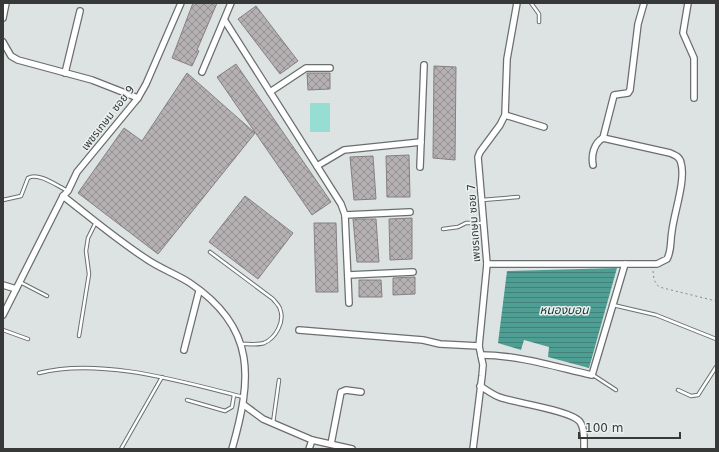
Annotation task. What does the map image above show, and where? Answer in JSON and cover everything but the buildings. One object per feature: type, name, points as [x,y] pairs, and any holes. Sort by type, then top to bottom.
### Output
[{"type":"street","points":[[3,18],[6,3]]},
{"type":"street","name":"เพชรเกษม ซอย 9","points":[[63,196],[68,192],[78,172],[138,98],[146,84],[181,3]]},
{"type":"street","points":[[202,72],[232,3]]},
{"type":"street","name":"เพชรเกษม ซอย 7","points":[[473,449],[483,365],[479,346],[487,264],[478,164],[480,152],[500,125],[505,115],[507,59],[517,3]]},
{"type":"street","points":[[593,165],[592,158],[594,147],[603,138],[614,95],[628,93],[630,90],[638,24],[644,3]]},
{"type":"street","points":[[688,3],[683,34],[694,58],[694,98]]},
{"type":"street","points":[[65,73],[80,11]]},
{"type":"street","points":[[225,21],[341,204],[345,215],[349,303]]},
{"type":"street","points":[[3,42],[11,56],[18,60],[92,80],[138,98]]},
{"type":"street","points":[[420,167],[424,65]]},
{"type":"street","points":[[270,92],[306,68],[330,68]]},
{"type":"street","points":[[505,115],[544,127]]},
{"type":"street","points":[[487,264],[653,264],[662,262],[669,254],[679,194],[681,162],[674,154],[603,138]]},
{"type":"street","points":[[317,166],[344,150],[421,142]]},
{"type":"street","points":[[3,315],[63,196],[146,259],[190,283],[222,309],[231,322],[242,344],[245,370],[244,405],[232,449]]},
{"type":"street","points":[[345,215],[410,212]]},
{"type":"street","points":[[481,355],[497,355],[522,359],[592,375],[626,264]]},
{"type":"street","points":[[348,275],[413,272]]},
{"type":"street","points":[[3,285],[16,289]]},
{"type":"street","points":[[184,350],[199,291]]},
{"type":"street","points":[[299,330],[423,340],[440,344],[479,346]]},
{"type":"street","points":[[480,386],[500,398],[549,409],[578,419],[583,430],[584,449]]},
{"type":"street","points":[[331,444],[341,392],[346,390],[361,392]]},
{"type":"street","points":[[244,405],[273,423],[312,440],[342,448],[352,449]]},
{"type":"street","points":[[309,449],[312,440]]},
{"type":"lane","points":[[530,3],[539,14],[539,22]]},
{"type":"lane","points":[[3,200],[21,196],[28,178],[32,176],[38,176],[68,192]]},
{"type":"lane","points":[[482,200],[518,196]]},
{"type":"lane","points":[[79,336],[89,274],[86,251],[88,238],[96,222]]},
{"type":"lane","points":[[443,229],[458,227],[466,223],[483,223]]},
{"type":"lane","points":[[210,252],[273,299],[280,307],[282,315],[280,325],[274,337],[264,343],[242,344]]},
{"type":"lane","points":[[20,282],[47,296]]},
{"type":"lane","points":[[613,305],[656,315],[716,340]]},
{"type":"lane","points":[[3,330],[28,339]]},
{"type":"lane","points":[[39,373],[54,369],[86,367],[162,377],[245,397]]},
{"type":"lane","points":[[678,390],[691,396],[698,395],[716,367]]},
{"type":"lane","points":[[592,375],[616,390]]},
{"type":"lane","points":[[121,449],[162,377]]},
{"type":"lane","points":[[273,423],[279,380]]},
{"type":"lane","points":[[187,400],[225,411],[232,407],[234,395]]},
{"type":"path","points":[[653,264],[654,280],[659,287],[716,302]]},
{"type":"shaded area","points":[[310,103],[330,103],[330,132],[310,132]]},
{"type":"water","name":"หนองบอน","points":[[617,268],[589,368],[548,357],[549,347],[524,340],[521,350],[498,343],[507,271]]}]
